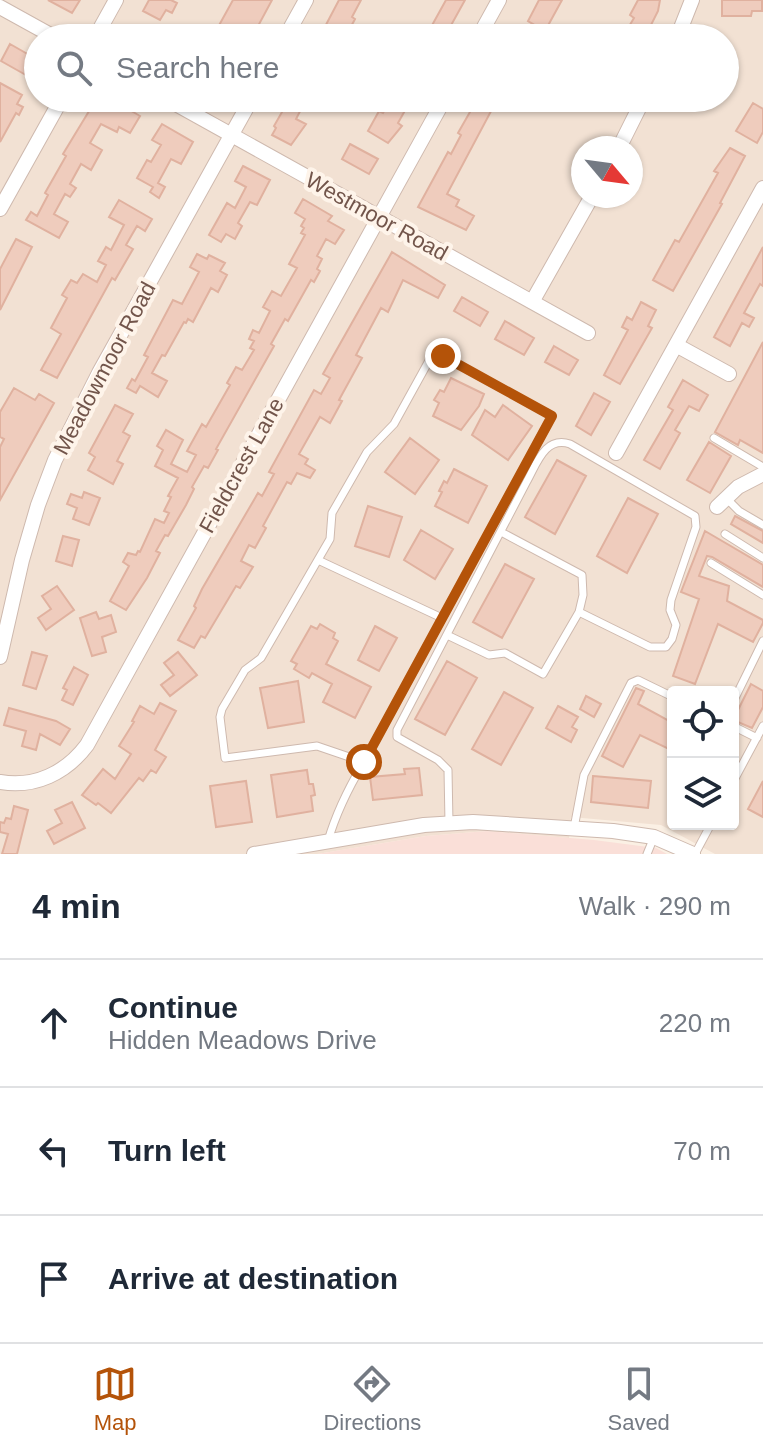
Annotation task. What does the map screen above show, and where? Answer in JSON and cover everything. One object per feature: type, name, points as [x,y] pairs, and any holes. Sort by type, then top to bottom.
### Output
[{"type":"street","points":[[103,24],[116,0]]},
{"type":"street","points":[[293,24],[306,0]]},
{"type":"street","points":[[486,24],[499,0]]},
{"type":"street","points":[[683,24],[692,0]]},
{"type":"street","points":[[0,7],[31,24]]},
{"type":"street","points":[[0,209],[54,112]]},
{"type":"street","name":"Westmoor Road","points":[[190,112],[588,333]]},
{"type":"street","name":"Meadowmoor Road","points":[[0,657],[22,560],[55,460],[99,373],[244,112]]},
{"type":"street","name":"Fieldcrest Lane","points":[[0,782],[15,784],[46,778],[78,757],[87,745],[437,112]]},
{"type":"street","points":[[625,136],[637,112]]},
{"type":"street","points":[[616,453],[763,188]]},
{"type":"street","points":[[532,302],[585,208]]},
{"type":"street","points":[[676,345],[729,374]]},
{"type":"street","points":[[722,503],[745,482],[763,474]]},
{"type":"street","points":[[254,854],[449,823],[494,822],[654,837],[694,854]]},
{"type":"lane","points":[[328,841],[334,821],[364,762],[552,416],[443,356],[434,354],[394,424],[367,452],[332,513],[331,536],[318,560],[261,658],[245,670],[220,717],[225,758],[317,746],[364,762]]},
{"type":"lane","points":[[714,438],[763,467]]},
{"type":"lane","points":[[449,823],[448,770],[438,760],[397,737],[397,730],[547,446],[557,442],[570,444],[695,516],[696,527],[671,600],[670,610],[676,625],[666,647],[650,647],[579,612]]},
{"type":"lane","points":[[722,503],[763,525]]},
{"type":"lane","points":[[447,635],[489,655],[505,653],[543,674],[579,612],[583,595],[582,575],[501,532]]},
{"type":"lane","points":[[725,534],[763,558]]},
{"type":"lane","points":[[318,560],[442,618]]},
{"type":"lane","points":[[711,563],[763,595]]},
{"type":"lane","points":[[739,690],[763,641]]},
{"type":"lane","points":[[574,828],[587,766],[631,683],[638,680],[667,694]]},
{"type":"lane","points":[[739,771],[763,726]]},
{"type":"lane","points":[[739,729],[757,738]]},
{"type":"lane","points":[[694,854],[708,830]]},
{"type":"lane","points":[[647,854],[654,837]]},
{"type":"shaded area","points":[[0,0],[763,0],[763,854],[715,854],[670,830],[739,830],[739,686],[667,686],[667,828],[661,825],[571,817],[569,838],[487,831],[426,836],[317,854],[0,854]]},
{"type":"shaded area","points":[[487,831],[594,840],[656,848],[667,854],[317,854],[426,836]]},
{"type":"building","points":[[48,0],[80,0],[72,13]]},
{"type":"building","points":[[149,0],[177,3],[172,13],[166,10],[160,20],[143,11]]},
{"type":"building","points":[[233,0],[272,0],[259,24],[220,24]]},
{"type":"building","points":[[339,0],[361,0],[352,17],[355,19],[352,24],[326,24]]},
{"type":"building","points":[[446,0],[465,0],[452,24],[433,24]]},
{"type":"building","points":[[539,0],[562,0],[549,24],[528,21]]},
{"type":"building","points":[[638,0],[660,0],[652,24],[630,24],[634,18],[630,15]]},
{"type":"building","points":[[722,0],[762,0],[762,11],[752,11],[751,16],[722,16]]},
{"type":"building","points":[[10,44],[24,52],[24,74],[1,61]]},
{"type":"building","points":[[0,83],[22,95],[17,104],[23,107],[19,115],[16,113],[0,142]]},
{"type":"building","points":[[753,103],[763,109],[763,132],[757,143],[736,131]]},
{"type":"building","points":[[88,112],[133,112],[140,116],[130,133],[119,127],[117,132],[101,124],[90,143],[102,150],[91,170],[81,164],[70,184],[76,188],[70,197],[65,194],[54,214],[68,222],[59,238],[26,220],[31,212],[37,216],[48,195],[45,193],[66,156],[63,154]]},
{"type":"building","points":[[282,112],[300,112],[296,119],[306,124],[291,145],[272,135]]},
{"type":"building","points":[[378,112],[404,112],[398,123],[402,126],[388,143],[368,131]]},
{"type":"building","points":[[470,112],[491,112],[447,194],[459,200],[456,206],[474,216],[466,230],[418,207],[448,152],[451,154],[461,135],[458,133]]},
{"type":"building","points":[[162,124],[193,142],[181,164],[171,159],[158,183],[165,187],[159,198],[150,192],[153,187],[137,178],[147,160],[151,162],[161,145],[152,140]]},
{"type":"building","points":[[350,144],[378,159],[369,174],[342,159]]},
{"type":"building","points":[[730,148],[745,156],[673,291],[653,280],[675,240],[679,242],[718,173],[714,171]]},
{"type":"building","points":[[243,166],[270,180],[257,205],[250,202],[238,223],[242,226],[235,239],[226,234],[221,242],[209,235],[227,203],[235,208],[246,187],[235,181]]},
{"type":"building","points":[[303,199],[332,216],[328,221],[344,230],[335,244],[326,239],[317,256],[322,259],[317,269],[320,271],[314,282],[311,280],[288,321],[285,319],[271,344],[274,346],[218,450],[208,468],[204,466],[186,505],[156,551],[160,553],[147,578],[126,610],[110,601],[129,566],[123,562],[128,553],[136,555],[140,552],[155,519],[164,523],[169,513],[164,511],[171,497],[168,496],[178,478],[155,466],[163,450],[157,446],[166,430],[183,440],[171,464],[187,472],[196,455],[187,451],[202,424],[206,427],[230,385],[227,383],[236,367],[242,370],[254,350],[250,348],[254,341],[249,339],[253,330],[259,333],[270,311],[263,307],[272,291],[281,296],[297,268],[289,264],[305,235],[301,233],[304,228],[301,226],[305,219],[295,213]]},
{"type":"building","points":[[119,200],[152,219],[145,231],[137,226],[126,245],[133,249],[115,280],[112,278],[57,378],[41,370],[61,334],[51,328],[67,298],[62,295],[71,280],[77,283],[83,274],[97,282],[106,265],[98,261],[106,247],[111,250],[124,225],[109,217]]},
{"type":"building","points":[[16,239],[32,247],[0,310],[0,269]]},
{"type":"building","points":[[763,247],[763,286],[760,284],[744,313],[754,318],[749,327],[742,323],[730,346],[714,337]]},
{"type":"building","points":[[392,252],[445,285],[438,298],[403,280],[388,312],[381,308],[356,355],[362,358],[330,423],[320,417],[299,454],[308,459],[305,464],[315,470],[310,478],[297,473],[291,484],[287,482],[255,548],[249,545],[241,561],[253,567],[240,588],[236,586],[205,638],[201,636],[194,648],[178,640],[196,608],[194,606],[202,589],[258,493],[262,496],[274,474],[269,472],[314,390],[321,394],[330,378],[323,374]]},
{"type":"building","points":[[197,254],[207,259],[209,255],[225,263],[220,271],[227,275],[218,292],[211,288],[193,322],[188,319],[184,322],[165,356],[162,355],[152,373],[167,381],[158,397],[140,386],[136,393],[127,388],[132,379],[135,381],[148,357],[144,355],[173,300],[182,304],[199,272],[190,267]]},
{"type":"building","points":[[462,297],[488,312],[480,326],[454,311]]},
{"type":"building","points":[[641,302],[656,310],[648,326],[652,328],[620,384],[604,375],[628,330],[622,327],[627,317],[632,320]]},
{"type":"building","points":[[505,321],[534,338],[524,355],[495,339]]},
{"type":"building","points":[[763,342],[763,453],[740,440],[738,445],[715,432]]},
{"type":"building","points":[[554,346],[578,360],[569,375],[545,362]]},
{"type":"building","points":[[451,378],[484,394],[461,430],[433,416],[439,403],[434,400],[440,390],[444,392]]},
{"type":"building","points":[[683,380],[708,395],[699,411],[689,406],[675,430],[680,433],[660,469],[644,460],[673,410],[668,407]]},
{"type":"building","points":[[14,388],[35,400],[39,394],[54,403],[0,500],[0,447],[4,439],[0,437],[0,412]]},
{"type":"building","points":[[594,393],[610,402],[591,435],[576,426]]},
{"type":"building","points":[[115,405],[133,414],[123,432],[130,436],[117,461],[123,464],[113,484],[88,470],[95,457],[89,453]]},
{"type":"building","points":[[503,405],[532,426],[508,460],[472,435],[485,410],[495,417]]},
{"type":"building","points":[[410,438],[439,460],[415,494],[385,472]]},
{"type":"building","points":[[709,442],[731,456],[710,493],[687,480]]},
{"type":"building","points":[[557,460],[586,476],[555,534],[525,517]]},
{"type":"building","points":[[454,469],[487,486],[468,523],[435,506],[444,481],[447,483]]},
{"type":"building","points":[[84,492],[100,498],[89,525],[73,519],[77,508],[67,504],[71,494],[82,498]]},
{"type":"building","points":[[628,498],[658,514],[627,573],[597,556]]},
{"type":"building","points":[[368,506],[402,517],[389,557],[355,546]]},
{"type":"building","points":[[735,516],[763,531],[763,543],[731,524]]},
{"type":"building","points":[[421,530],[453,549],[435,579],[404,560]]},
{"type":"building","points":[[705,531],[763,565],[763,587],[707,556],[699,576],[729,586],[727,601],[763,620],[763,623],[753,642],[718,624],[695,684],[673,676],[699,599],[681,592]]},
{"type":"building","points":[[63,536],[79,540],[72,566],[56,561]]},
{"type":"building","points":[[505,564],[534,579],[502,638],[473,622]]},
{"type":"building","points":[[57,586],[74,610],[46,630],[38,618],[51,609],[42,596]]},
{"type":"building","points":[[96,612],[99,619],[111,615],[116,632],[102,637],[106,652],[92,656],[80,618]]},
{"type":"building","points":[[320,624],[335,633],[333,638],[338,641],[326,664],[371,687],[355,718],[323,702],[332,684],[312,673],[309,678],[294,669],[297,664],[291,661],[311,626],[317,629]]},
{"type":"building","points":[[375,626],[397,638],[379,671],[358,660]]},
{"type":"building","points":[[32,652],[47,656],[36,689],[23,685]]},
{"type":"building","points":[[178,652],[197,675],[170,696],[161,685],[174,675],[164,663]]},
{"type":"building","points":[[447,661],[477,678],[445,735],[415,719]]},
{"type":"building","points":[[74,667],[88,675],[73,705],[62,700],[67,690],[63,688]]},
{"type":"building","points":[[298,681],[304,722],[268,728],[260,688]]},
{"type":"building","points":[[751,684],[763,691],[763,707],[752,728],[739,723],[739,708]]},
{"type":"building","points":[[636,688],[644,691],[638,704],[667,720],[667,748],[640,735],[623,767],[602,756]]},
{"type":"building","points":[[504,692],[533,708],[501,765],[472,749]]},
{"type":"building","points":[[586,696],[601,704],[594,717],[580,709]]},
{"type":"building","points":[[160,703],[176,711],[155,750],[166,757],[156,773],[151,770],[143,781],[139,778],[111,813],[82,795],[103,769],[115,779],[131,754],[119,746],[140,706],[154,714]]},
{"type":"building","points":[[558,706],[578,717],[572,727],[577,730],[571,742],[546,728]]},
{"type":"building","points":[[9,708],[56,721],[70,729],[60,745],[40,734],[36,750],[22,746],[26,731],[4,725]]},
{"type":"building","points":[[419,768],[422,795],[373,800],[370,777],[405,774],[404,769]]},
{"type":"building","points":[[307,770],[315,795],[311,796],[313,811],[277,817],[271,775]]},
{"type":"building","points":[[593,776],[651,781],[648,808],[591,802]]},
{"type":"building","points":[[246,781],[252,822],[216,827],[210,786]]},
{"type":"building","points":[[763,781],[763,817],[748,809]]},
{"type":"building","points":[[72,802],[85,828],[54,844],[47,831],[62,823],[55,810]]},
{"type":"building","points":[[14,806],[28,810],[17,854],[2,854],[8,834],[0,832],[0,822],[11,819]]},
{"type":"route","points":[[364,762],[552,416],[443,356]]}]
